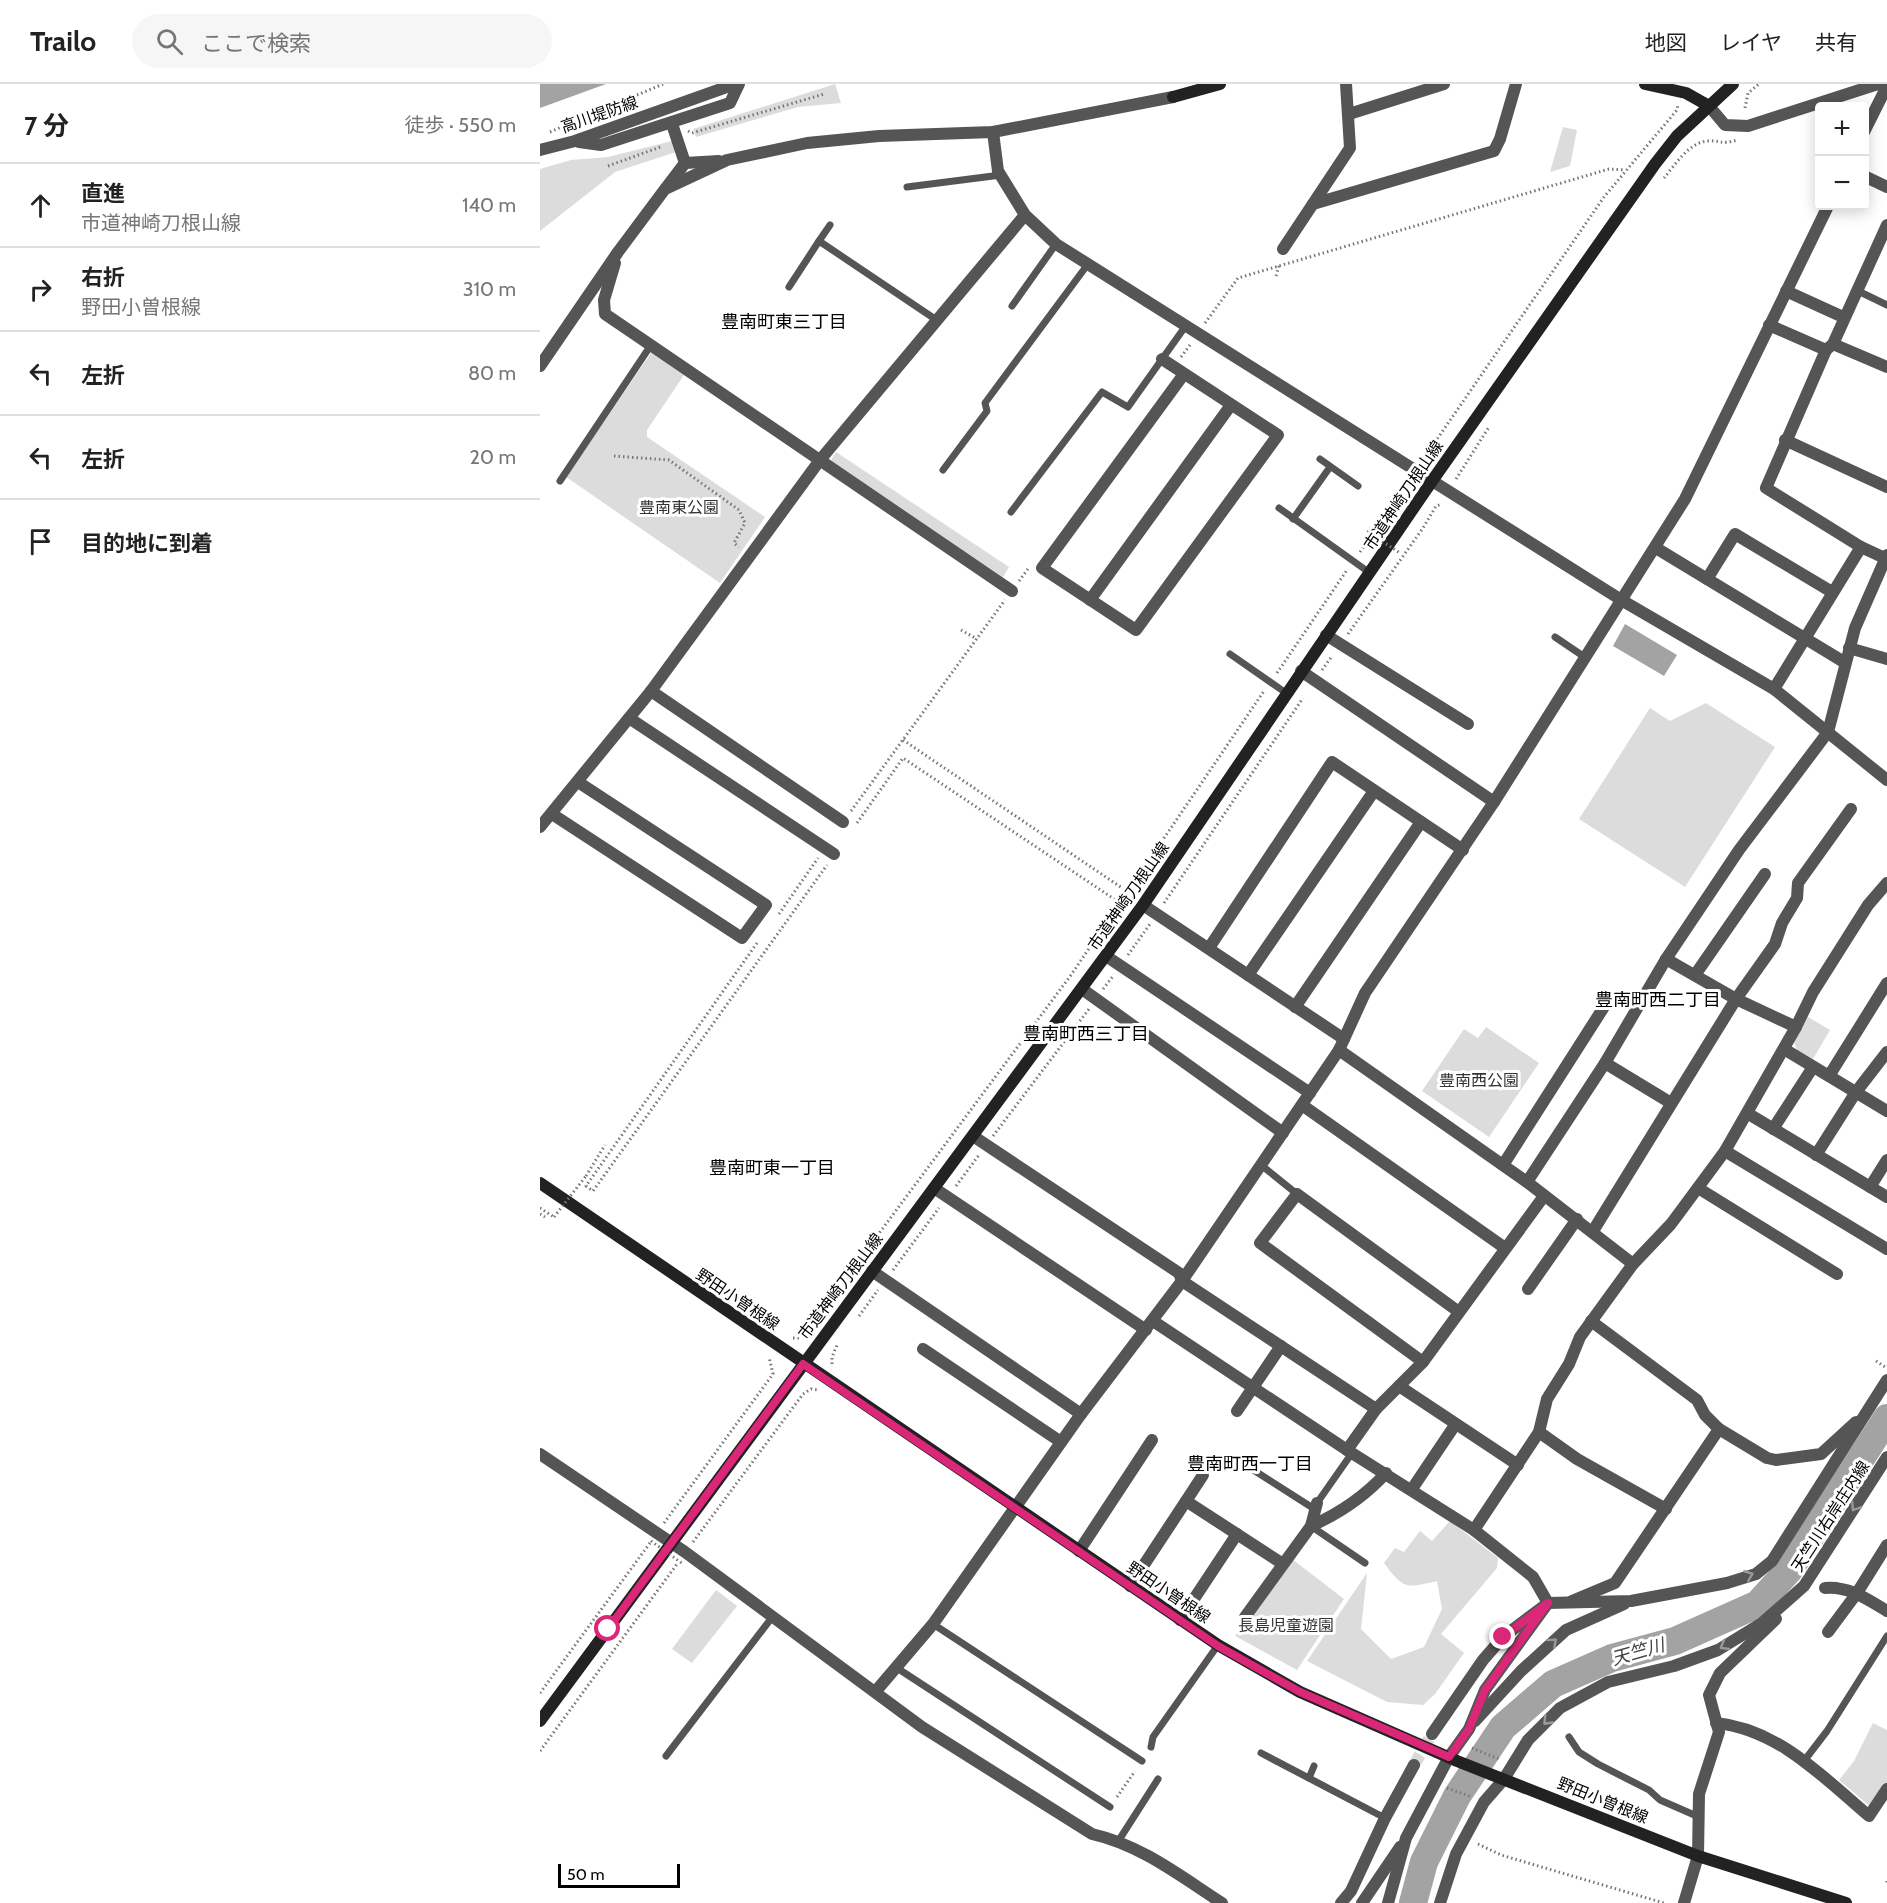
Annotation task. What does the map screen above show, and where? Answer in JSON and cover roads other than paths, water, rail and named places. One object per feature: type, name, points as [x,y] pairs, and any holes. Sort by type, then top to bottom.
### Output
[{"type":"street","points":[[575,141],[602,145],[674,130],[730,103],[737,84]]},
{"type":"street","name":"高川堤防線","points":[[540,150],[575,141],[737,84]]},
{"type":"street","points":[[665,189],[727,160],[807,143],[879,136],[993,132],[1173,98],[1220,84]]},
{"type":"street","points":[[1284,249],[1350,148],[1346,84]]},
{"type":"street","points":[[1349,114],[1444,84]]},
{"type":"street","points":[[1312,204],[1494,151],[1500,139],[1516,84]]},
{"type":"street","points":[[1645,84],[1686,93],[1709,106],[1725,125],[1748,126],[1878,84]]},
{"type":"street","name":"市道神崎刀根山線","points":[[540,1721],[1143,905],[1432,481],[1655,164],[1677,136],[1733,84]]},
{"type":"street","points":[[1869,122],[1887,86]]},
{"type":"street","points":[[540,366],[618,252],[665,189],[683,157],[674,130]]},
{"type":"street","points":[[993,132],[1001,175],[1025,215],[1056,244],[1187,324],[1623,601],[1774,689],[1887,780]]},
{"type":"street","points":[[683,157],[727,160]]},
{"type":"street","points":[[1869,178],[1887,187]]},
{"type":"street","points":[[876,1691],[933,1624],[1081,1414],[1182,1281],[1341,1045],[1365,993],[1463,850],[1685,500],[1826,210]]},
{"type":"street","points":[[540,827],[651,691],[820,460],[1025,215]]},
{"type":"street","points":[[1527,1182],[1605,1063],[1666,959],[1739,850],[1828,732],[1844,662],[1855,628],[1887,558],[1861,547],[1766,488],[1785,440],[1885,232]]},
{"type":"street","points":[[618,252],[604,300],[605,314],[1012,591]]},
{"type":"street","points":[[1786,291],[1843,317]]},
{"type":"street","points":[[1769,325],[1887,367]]},
{"type":"street","points":[[1162,360],[1278,435],[1136,630],[1042,568],[1179,371]]},
{"type":"street","points":[[1090,600],[1231,405]]},
{"type":"street","points":[[1785,440],[1887,486]]},
{"type":"street","points":[[1707,579],[1735,534],[1832,592]]},
{"type":"street","points":[[1774,689],[1803,638],[1861,547]]},
{"type":"street","points":[[1656,548],[1844,662]]},
{"type":"street","points":[[1326,635],[1468,724]]},
{"type":"street","points":[[1849,648],[1887,659]]},
{"type":"street","points":[[1301,672],[1494,802]]},
{"type":"street","points":[[651,691],[849,824]]},
{"type":"street","points":[[629,718],[830,851]]},
{"type":"street","points":[[1209,948],[1332,762],[1463,850]]},
{"type":"street","points":[[552,814],[742,938],[766,905],[578,782]]},
{"type":"street","points":[[1248,975],[1374,791]]},
{"type":"street","points":[[1593,1231],[1736,999],[1775,944],[1782,923],[1797,898],[1798,883],[1851,809]]},
{"type":"street","points":[[1295,1006],[1421,822]]},
{"type":"street","points":[[1695,975],[1765,874]]},
{"type":"street","points":[[1474,1530],[1539,1432],[1547,1399],[1591,1321],[1633,1264],[1671,1224],[1725,1151],[1819,983],[1868,905],[1887,883]]},
{"type":"street","points":[[1143,905],[1295,1006],[1341,1045],[1577,1219],[1633,1264]]},
{"type":"street","points":[[1106,956],[1310,1093]]},
{"type":"street","points":[[1666,959],[1736,999],[1796,1027]]},
{"type":"street","points":[[1829,1076],[1887,983]]},
{"type":"street","points":[[1082,989],[1283,1133]]},
{"type":"street","points":[[1503,1165],[1609,999]]},
{"type":"street","points":[[1784,1049],[1887,1111]]},
{"type":"street","points":[[1816,1155],[1856,1092],[1887,1052]]},
{"type":"street","points":[[1605,1063],[1671,1103]]},
{"type":"street","points":[[1773,1129],[1813,1066]]},
{"type":"street","points":[[1302,1105],[1505,1248]]},
{"type":"street","points":[[1748,1113],[1887,1197]]},
{"type":"street","points":[[973,1136],[1179,1272],[1182,1281],[1376,1409]]},
{"type":"street","points":[[1725,1151],[1887,1249]]},
{"type":"street","points":[[1870,1187],[1887,1160]]},
{"type":"street","name":"野田小曽根線","points":[[540,1183],[1218,1646],[1300,1692],[1453,1759],[1698,1856],[1846,1903]]},
{"type":"street","points":[[934,1188],[1149,1326],[1253,1387],[1474,1530],[1533,1577],[1548,1603]]},
{"type":"street","points":[[1698,1188],[1837,1274]]},
{"type":"street","points":[[1423,1362],[1260,1244],[1297,1194],[1459,1312]]},
{"type":"street","points":[[1349,1451],[1376,1409],[1423,1362],[1544,1196]]},
{"type":"street","points":[[1528,1289],[1577,1219]]},
{"type":"street","points":[[872,1271],[1081,1414]]},
{"type":"street","points":[[1591,1321],[1697,1400],[1705,1415],[1719,1429],[1767,1458],[1776,1460],[1821,1454],[1866,1413]]},
{"type":"street","points":[[1237,1411],[1281,1346]]},
{"type":"street","points":[[923,1349],[1061,1442]]},
{"type":"street","points":[[1432,1734],[1483,1660],[1503,1637],[1548,1603],[1631,1601],[1727,1583],[1756,1574],[1772,1561],[1813,1501],[1887,1380]]},
{"type":"street","points":[[1399,1386],[1518,1465]]},
{"type":"street","points":[[1412,1489],[1455,1425]]},
{"type":"street","points":[[1566,1604],[1615,1583],[1719,1429]]},
{"type":"street","points":[[1539,1432],[1577,1459],[1666,1509]]},
{"type":"street","points":[[1078,1551],[1152,1440]]},
{"type":"street","points":[[540,1454],[672,1543],[922,1727],[1092,1834],[1119,1840],[1154,1859],[1222,1903]]},
{"type":"street","name":"天竺川右岸庄内線","points":[[1440,1903],[1456,1854],[1499,1777],[1528,1740],[1560,1708],[1608,1682],[1674,1666],[1718,1650],[1762,1623],[1804,1586],[1887,1457]]},
{"type":"street","points":[[1311,1526],[1344,1507],[1386,1473]]},
{"type":"street","points":[[1130,1586],[1203,1475]]},
{"type":"street","points":[[1186,1501],[1283,1564]]},
{"type":"street","points":[[1245,1617],[1311,1526],[1317,1506]]},
{"type":"street","points":[[1180,1620],[1237,1534]]},
{"type":"street","points":[[1828,1632],[1857,1593],[1887,1545]]},
{"type":"street","points":[[1684,1903],[1698,1856],[1700,1794],[1719,1732],[1709,1695],[1720,1672],[1765,1632],[1804,1586]]},
{"type":"street","points":[[1825,1588],[1838,1587],[1857,1593],[1887,1611]]},
{"type":"street","points":[[1469,1729],[1521,1671],[1566,1630],[1631,1601]]},
{"type":"street","points":[[1362,1903],[1406,1838],[1453,1759],[1469,1729],[1485,1690],[1548,1603]]},
{"type":"street","points":[[1716,1723],[1741,1725],[1768,1737],[1804,1761],[1869,1816],[1887,1789]]},
{"type":"street","points":[[1341,1903],[1351,1891],[1385,1818],[1414,1765]]},
{"type":"street","points":[[1388,1903],[1406,1838]]},
{"type":"lane","points":[[907,187],[1001,175]]},
{"type":"lane","points":[[789,287],[830,225]]},
{"type":"lane","points":[[819,242],[938,321]]},
{"type":"lane","points":[[1012,306],[1056,244]]},
{"type":"lane","points":[[943,470],[987,411],[985,403],[1088,264]]},
{"type":"lane","points":[[1856,290],[1887,305]]},
{"type":"lane","points":[[1011,512],[1102,392],[1128,407],[1187,324]]},
{"type":"lane","points":[[560,481],[651,345]]},
{"type":"lane","points":[[1320,459],[1358,486]]},
{"type":"lane","points":[[1293,519],[1330,467]]},
{"type":"lane","points":[[1279,508],[1370,573]]},
{"type":"lane","points":[[1555,638],[1586,658]]},
{"type":"lane","points":[[1230,654],[1287,693]]},
{"type":"lane","points":[[1261,1165],[1297,1194]]},
{"type":"lane","points":[[1245,1464],[1317,1506],[1349,1451]]},
{"type":"lane","points":[[1311,1526],[1365,1563]]},
{"type":"lane","points":[[666,1756],[773,1616]]},
{"type":"lane","points":[[933,1624],[1142,1761]]},
{"type":"lane","points":[[1804,1761],[1827,1731],[1887,1636]]},
{"type":"lane","points":[[1151,1747],[1153,1737],[1218,1646]]},
{"type":"lane","points":[[897,1668],[1110,1807]]},
{"type":"lane","points":[[1569,1737],[1579,1752],[1598,1764],[1649,1790],[1660,1800],[1699,1817]]},
{"type":"lane","points":[[1261,1753],[1385,1818]]},
{"type":"lane","points":[[1309,1778],[1314,1766]]},
{"type":"lane","points":[[1119,1840],[1158,1779]]},
{"type":"waterway","name":"天竺川","points":[[1413,1903],[1424,1862],[1457,1796],[1503,1727],[1553,1684],[1612,1658],[1675,1641],[1758,1604],[1789,1570],[1887,1418]]},
{"type":"tunnel","points":[[1414,1765],[1432,1734]]},
{"type":"district","name":"豊南町東三丁目","points":[[784,322]]},
{"type":"district","name":"豊南町西二丁目","points":[[1658,1000]]},
{"type":"district","name":"豊南町西三丁目","points":[[1086,1034]]},
{"type":"district","name":"豊南町東一丁目","points":[[772,1168]]},
{"type":"district","name":"豊南町西一丁目","points":[[1250,1464]]},
{"type":"park label","name":"豊南東公園","points":[[679,507]]},
{"type":"park label","name":"豊南西公園","points":[[1479,1080]]},
{"type":"park label","name":"長島児童遊園","points":[[1286,1625]]}]
